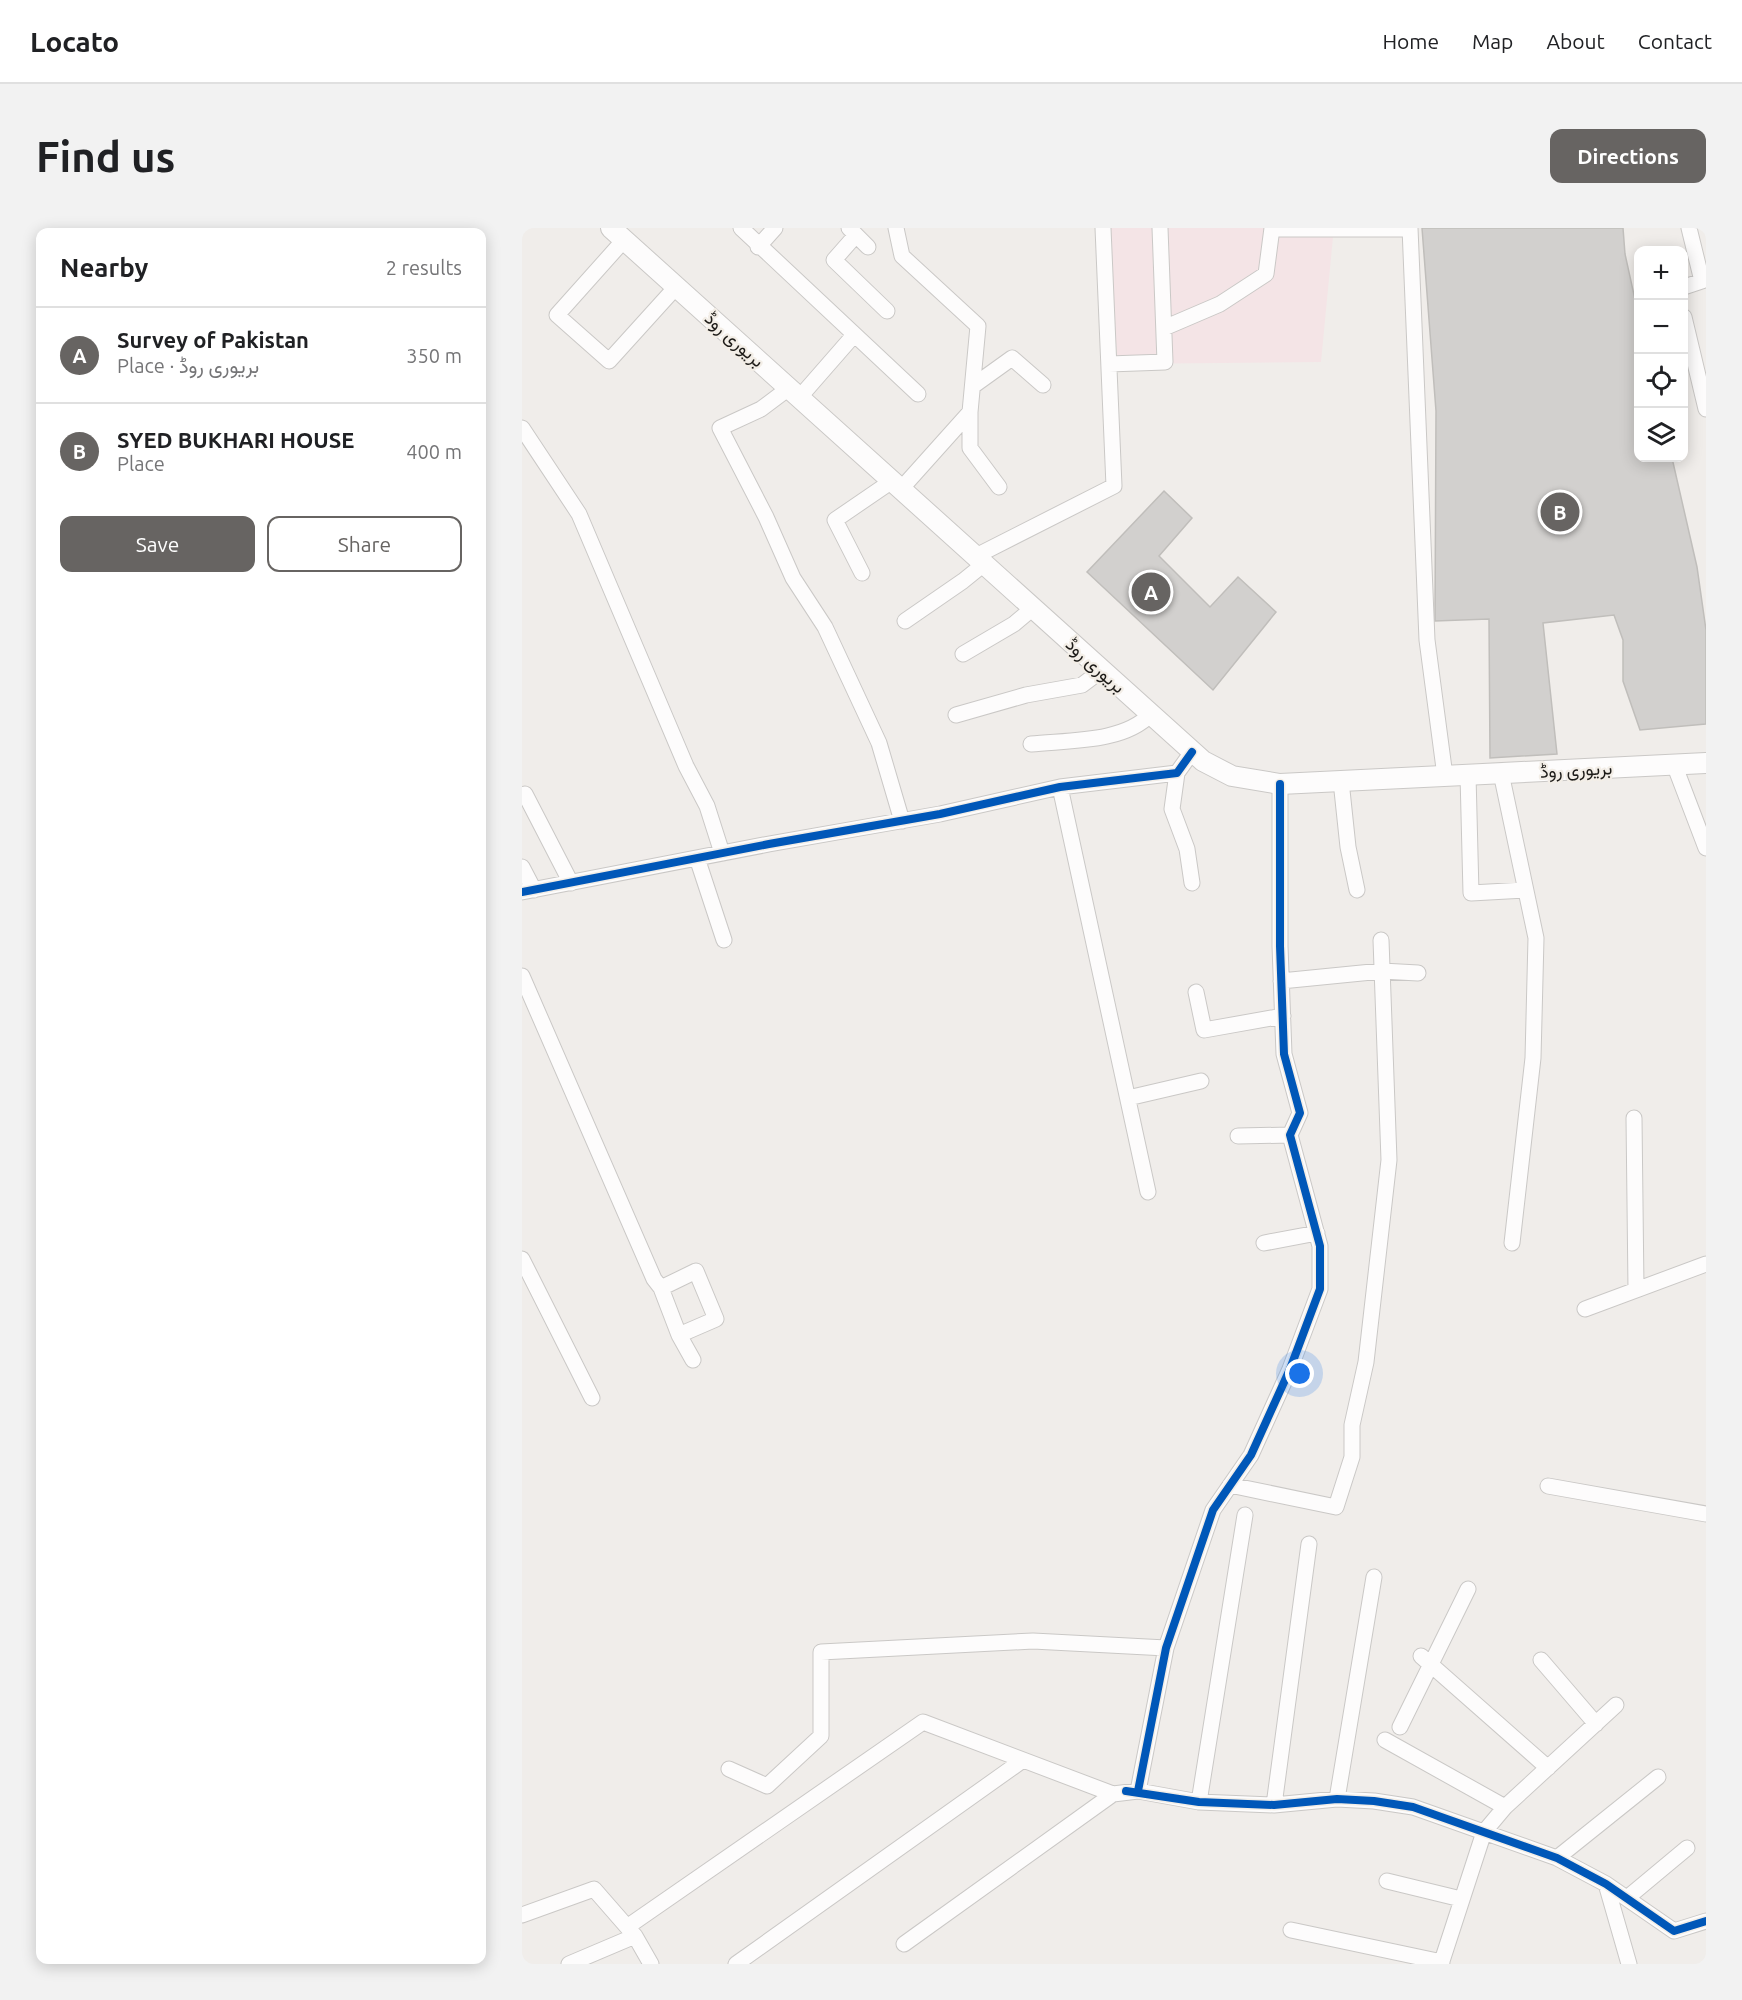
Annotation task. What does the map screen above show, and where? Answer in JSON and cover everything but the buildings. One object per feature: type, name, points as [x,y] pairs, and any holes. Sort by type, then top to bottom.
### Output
[{"type":"main road","name":"بریوری روڈ","points":[[618,234],[1192,752],[1203,761],[1232,776],[1280,784],[1706,763]]},
{"type":"street","points":[[741,228],[758,247],[918,394]]},
{"type":"street","points":[[758,247],[775,228]]},
{"type":"street","points":[[896,228],[902,256],[978,326],[970,412],[970,448],[999,487]]},
{"type":"street","points":[[905,621],[963,581],[980,560],[1114,486],[1103,228]]},
{"type":"street","points":[[1109,364],[1165,362],[1160,228]]},
{"type":"street","points":[[1164,328],[1220,304],[1266,274],[1272,228],[1410,228],[1427,640],[1445,776]]},
{"type":"street","points":[[1688,285],[1702,281],[1689,228]]},
{"type":"street","points":[[868,247],[853,232],[834,260],[887,311]]},
{"type":"street","points":[[618,234],[557,315],[609,360],[676,287]]},
{"type":"street","points":[[854,335],[794,393],[720,428],[766,517],[793,578],[825,627],[879,743],[902,821]]},
{"type":"street","points":[[1688,337],[1706,407]]},
{"type":"street","points":[[973,386],[1012,358],[1042,385]]},
{"type":"street","points":[[862,573],[835,520],[897,485],[970,412]]},
{"type":"street","points":[[522,428],[579,514],[686,766],[707,806],[722,853]]},
{"type":"street","points":[[963,654],[1014,624],[1034,608]]},
{"type":"street","points":[[956,715],[1026,695],[1082,685],[1102,670]]},
{"type":"street","points":[[1031,744],[1106,735],[1139,727],[1151,714]]},
{"type":"street","points":[[1192,752],[1176,773],[1172,809],[1187,849],[1192,883]]},
{"type":"street","points":[[1674,765],[1706,849]]},
{"type":"street","points":[[522,867],[528,891],[902,821],[1060,786],[1176,773]]},
{"type":"street","points":[[1501,773],[1536,938],[1533,1058],[1512,1244]]},
{"type":"street","points":[[1467,775],[1471,892],[1526,890]]},
{"type":"street","points":[[1341,781],[1348,847],[1357,890]]},
{"type":"street","points":[[903,1944],[1126,1792],[1166,1648],[1213,1510],[1251,1455],[1290,1369],[1320,1289],[1320,1246],[1290,1135],[1300,1113],[1284,1054],[1281,981],[1280,784]]},
{"type":"street","points":[[1060,786],[1148,1192]]},
{"type":"street","points":[[525,794],[571,883]]},
{"type":"street","points":[[697,858],[724,940]]},
{"type":"street","points":[[1230,1485],[1336,1508],[1352,1457],[1352,1425],[1366,1362],[1389,1160],[1381,940]]},
{"type":"street","points":[[1281,981],[1382,971],[1418,973]]},
{"type":"street","points":[[522,976],[654,1278],[661,1288],[679,1335],[693,1360]]},
{"type":"street","points":[[1196,992],[1204,1030],[1283,1016]]},
{"type":"street","points":[[1128,1098],[1201,1081]]},
{"type":"street","points":[[1634,1118],[1636,1289]]},
{"type":"street","points":[[1238,1136],[1290,1135]]},
{"type":"street","points":[[1264,1243],[1317,1233]]},
{"type":"street","points":[[522,1259],[592,1398]]},
{"type":"street","points":[[1585,1309],[1706,1264]]},
{"type":"street","points":[[661,1288],[696,1271],[716,1319],[679,1335]]},
{"type":"street","points":[[1548,1486],[1706,1514]]},
{"type":"street","points":[[1199,1802],[1245,1515]]},
{"type":"street","points":[[1274,1805],[1309,1544]]},
{"type":"street","points":[[1337,1800],[1374,1577]]},
{"type":"street","points":[[1400,1727],[1426,1661],[1468,1589]]},
{"type":"street","points":[[729,1769],[767,1786],[821,1736],[821,1652],[1033,1641],[1166,1648]]},
{"type":"street","points":[[1541,1660],[1596,1724]]},
{"type":"street","points":[[1426,1661],[1548,1768]]},
{"type":"street","points":[[1291,1930],[1441,1963],[1484,1832],[1505,1807],[1616,1705]]},
{"type":"street","points":[[569,1964],[631,1931],[923,1722],[1023,1760],[1126,1792],[1199,1802],[1274,1805],[1337,1800],[1374,1801],[1413,1808],[1557,1858],[1606,1884],[1674,1931],[1706,1921]]},
{"type":"street","points":[[1385,1740],[1505,1807]]},
{"type":"street","points":[[736,1964],[1023,1760]]},
{"type":"street","points":[[1557,1858],[1658,1777]]},
{"type":"street","points":[[1627,1898],[1687,1848]]},
{"type":"street","points":[[1387,1881],[1461,1899]]},
{"type":"street","points":[[1606,1884],[1629,1964]]},
{"type":"street","points":[[522,1915],[594,1889],[631,1931],[651,1964]]},
{"type":"shaded area","points":[[1106,228],[1324,228],[1324,232],[1333,237],[1321,362],[1118,364]]},
{"type":"cycle path","points":[[522,892],[769,844],[940,814],[1060,787],[1177,773],[1192,752]]},
{"type":"cycle path","points":[[1138,1791],[1166,1648],[1213,1510],[1251,1455],[1290,1369],[1320,1289],[1320,1246],[1290,1135],[1300,1113],[1284,1054],[1280,946],[1280,784]]},
{"type":"cycle path","points":[[1126,1791],[1199,1802],[1274,1805],[1337,1799],[1374,1801],[1413,1807],[1557,1858],[1606,1884],[1674,1931],[1706,1921]]},
{"type":"place","name":"SYED BUKHARI HOUSE","points":[[1560,512]]},
{"type":"place","name":"Survey of Pakistan","points":[[1151,592]]}]
